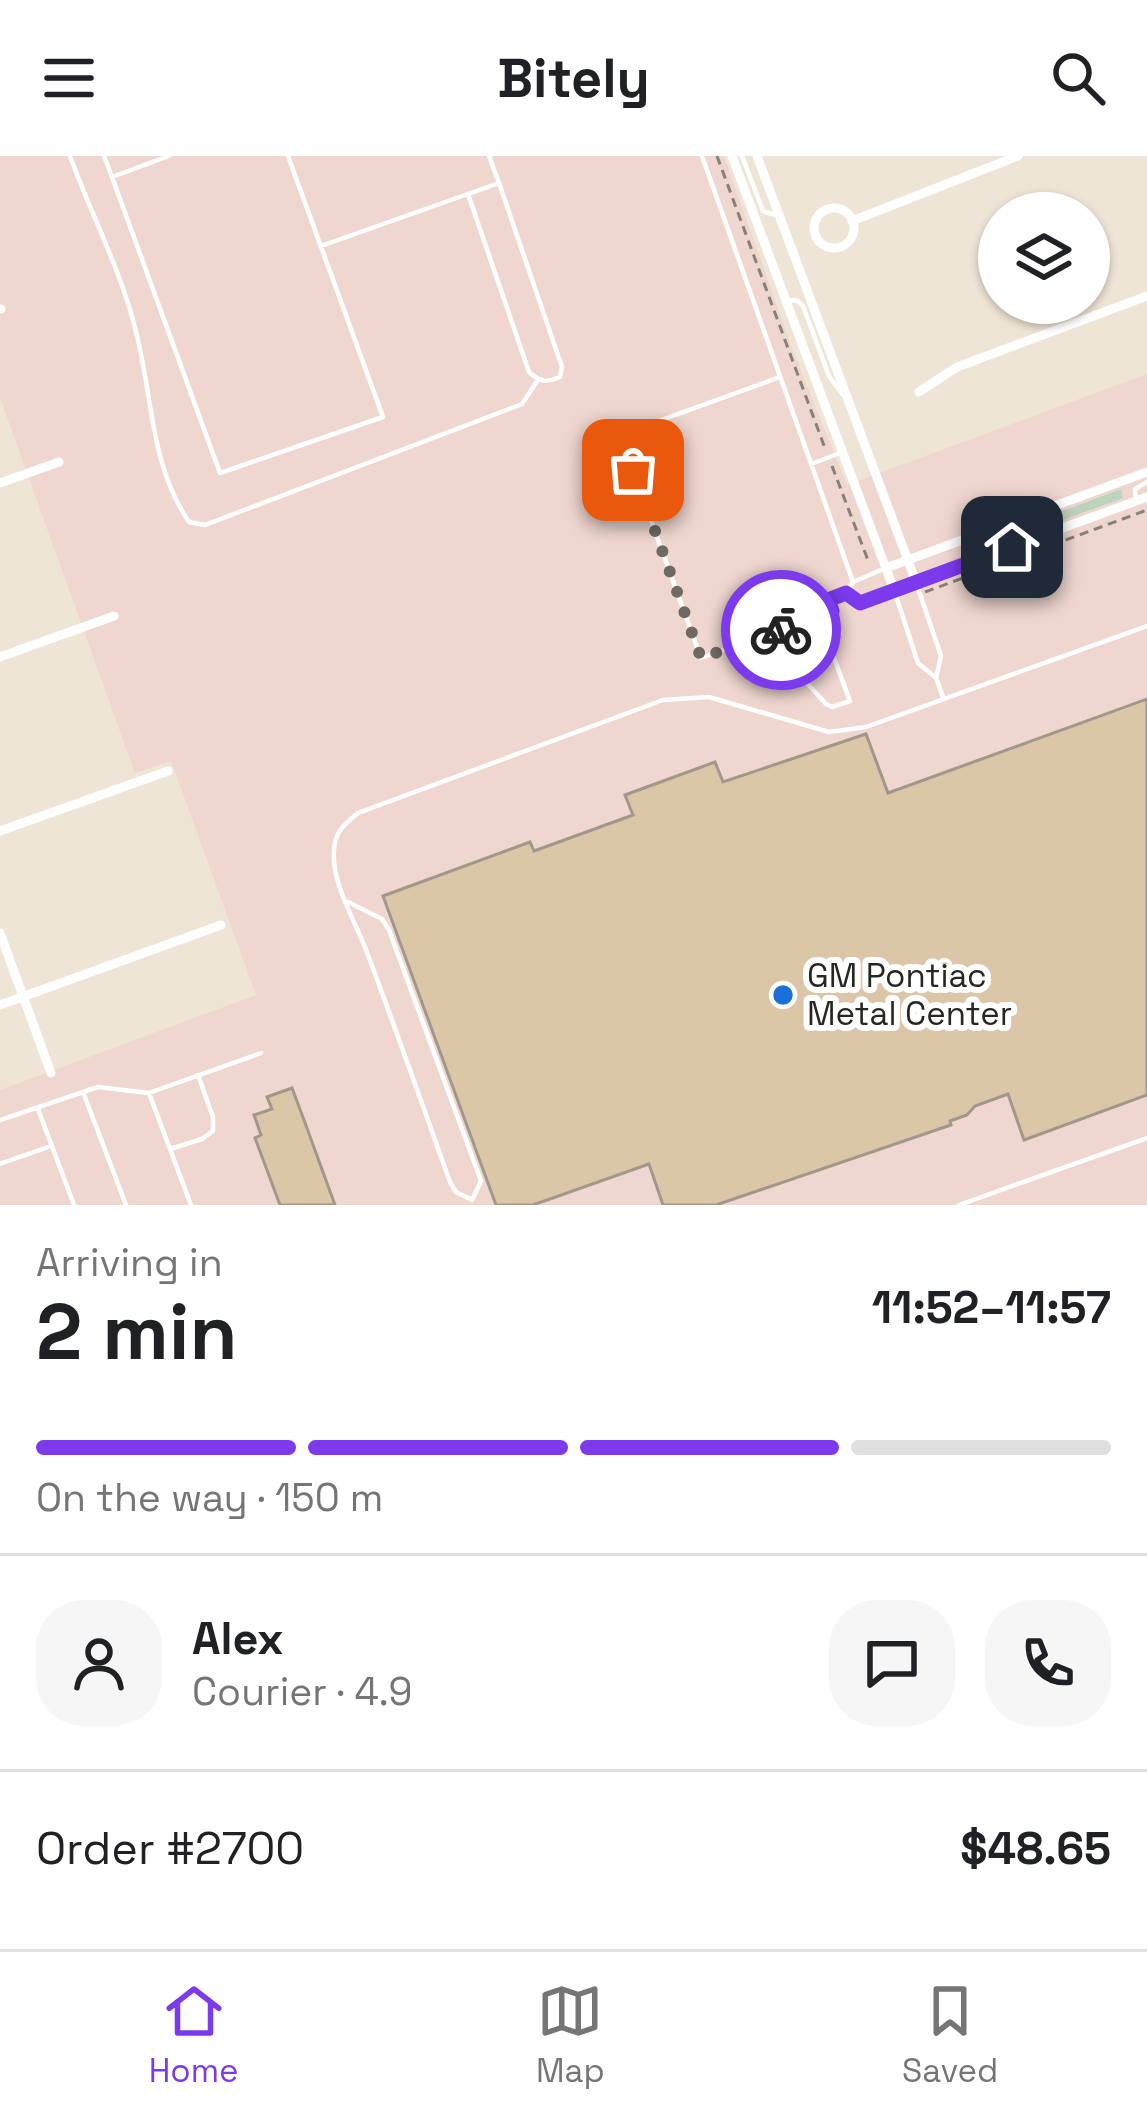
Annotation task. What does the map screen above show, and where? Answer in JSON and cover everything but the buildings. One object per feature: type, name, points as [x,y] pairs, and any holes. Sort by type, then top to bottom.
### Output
[{"type":"street","points":[[732,156],[894,590],[917,588],[1142,499]]},
{"type":"street","points":[[757,156],[917,588]]},
{"type":"street","points":[[852,221],[1018,156]]},
{"type":"street","points":[[826,210],[842,210],[852,221],[852,236],[842,247],[826,247],[816,236],[816,221],[826,210]]},
{"type":"street","points":[[920,392],[957,367],[1147,296]]},
{"type":"street","points":[[0,483],[59,462]]},
{"type":"street","points":[[886,568],[1147,472]]},
{"type":"street","points":[[0,657],[114,616]]},
{"type":"street","points":[[0,831],[168,771]]},
{"type":"street","points":[[0,1005],[221,925]]},
{"type":"street","points":[[0,933],[51,1073]]},
{"type":"lane","points":[[70,156],[136,330],[154,437],[176,502],[189,522],[206,525],[238,514],[522,404],[538,380]]},
{"type":"lane","points":[[104,156],[220,473],[383,417],[288,156]]},
{"type":"lane","points":[[112,177],[170,156]]},
{"type":"lane","points":[[468,194],[530,372],[548,382],[560,377],[562,367],[489,156]]},
{"type":"lane","points":[[702,156],[853,582]]},
{"type":"lane","points":[[742,156],[765,214],[779,213]]},
{"type":"lane","points":[[321,246],[499,183]]},
{"type":"lane","points":[[787,302],[796,300],[803,306],[829,376],[852,409]]},
{"type":"lane","points":[[780,377],[620,435],[701,658],[832,611]]},
{"type":"lane","points":[[811,464],[843,452]]},
{"type":"lane","points":[[1142,499],[1136,489],[1147,482]]},
{"type":"lane","points":[[763,636],[826,704],[832,707],[850,700],[827,639],[840,634],[828,600],[846,593],[853,582],[886,568]]},
{"type":"lane","points":[[917,588],[940,656],[936,678]]},
{"type":"lane","points":[[846,593],[860,603],[894,590],[918,663],[936,678],[944,699]]},
{"type":"lane","points":[[347,902],[382,920],[389,930],[481,1181],[473,1202],[456,1192],[450,1182],[347,902],[333,853],[337,832],[358,813],[663,700],[710,697],[829,732],[866,727],[1147,626]]},
{"type":"lane","points":[[0,1120],[98,1087],[148,1093],[261,1052]]},
{"type":"lane","points":[[170,1149],[213,1131],[199,1075]]},
{"type":"lane","points":[[83,1092],[126,1205]]},
{"type":"lane","points":[[148,1093],[190,1205]]},
{"type":"lane","points":[[38,1107],[74,1205]]},
{"type":"lane","points":[[959,1205],[1147,1138]]},
{"type":"lane","points":[[0,1164],[52,1146]]},
{"type":"path","points":[[717,156],[873,574]]},
{"type":"path","points":[[917,588],[1147,510]]},
{"type":"shaded area","points":[[0,156],[724,156],[793,351],[847,485],[1147,374],[1147,1205],[0,1205],[0,1090],[256,995],[171,761],[135,773],[0,398]]},
{"type":"green space","points":[[1121,489],[1123,498],[943,564],[1057,513]]},
{"type":"way so far","points":[[633,470],[701,658],[781,630]]},
{"type":"place","name":"GM Pontiac Metal Center","points":[[783,995]]},
{"type":"route","points":[[781,630],[832,611],[828,600],[846,593],[860,603],[1012,547]]}]
